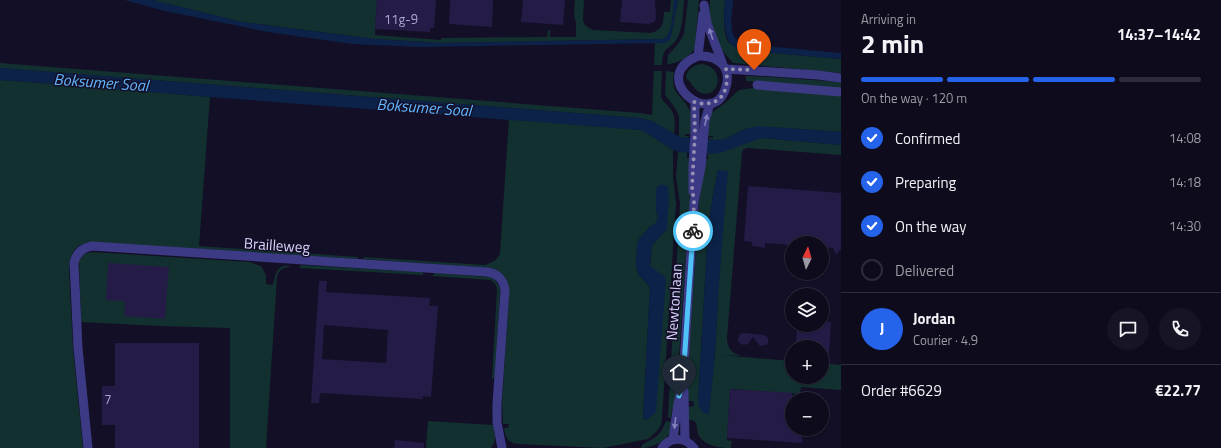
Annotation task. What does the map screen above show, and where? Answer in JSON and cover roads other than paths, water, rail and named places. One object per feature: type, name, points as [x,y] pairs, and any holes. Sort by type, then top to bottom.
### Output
[{"type":"street","points":[[698,56],[704,3]]},
{"type":"street","points":[[704,3],[707,23],[724,66],[727,84],[722,97],[715,102],[704,104],[694,102],[680,87],[679,78],[682,67],[691,59],[698,56],[711,57],[724,66],[841,78]]},
{"type":"street","points":[[757,86],[841,92]]},
{"type":"street","name":"Newtonlaan","points":[[685,440],[683,380],[699,136],[694,102]]},
{"type":"street","name":"Newtonlaan","points":[[699,136],[710,103]]},
{"type":"street","name":"Brailleweg","points":[[88,448],[78,348],[74,263],[80,251],[92,246],[487,272],[497,275],[503,281],[504,290],[497,404],[497,422],[502,448]]},
{"type":"street","name":"Newtonlaan","points":[[673,440],[683,380]]},
{"type":"street","points":[[662,448],[668,442],[673,440],[685,440],[694,448]]},
{"type":"water","points":[[124,0],[152,0],[242,22],[375,39],[441,43],[664,39],[671,27],[674,0],[678,0],[670,40],[665,43],[419,47],[352,44],[268,32],[165,11]]},
{"type":"water","points":[[725,0],[733,0],[732,31],[736,39],[744,44],[841,53],[841,59],[745,51],[738,49],[731,45],[726,33],[724,19]]},
{"type":"water","name":"Boksumer Soal","points":[[0,68],[639,118],[652,121],[680,137],[688,138],[716,140],[725,139],[745,129],[758,126],[841,132],[841,145],[761,138],[720,153],[709,154],[679,152],[673,150],[640,130],[0,80]]},
{"type":"water","points":[[718,170],[728,171],[715,354],[709,414],[706,414],[700,408],[698,401],[708,229]]},
{"type":"water","points":[[659,185],[668,187],[669,199],[667,229],[652,245],[650,266],[666,279],[656,412],[647,420],[643,418],[650,287],[639,275],[636,267],[637,245],[639,239],[656,223],[658,219],[656,208],[656,189]]}]
